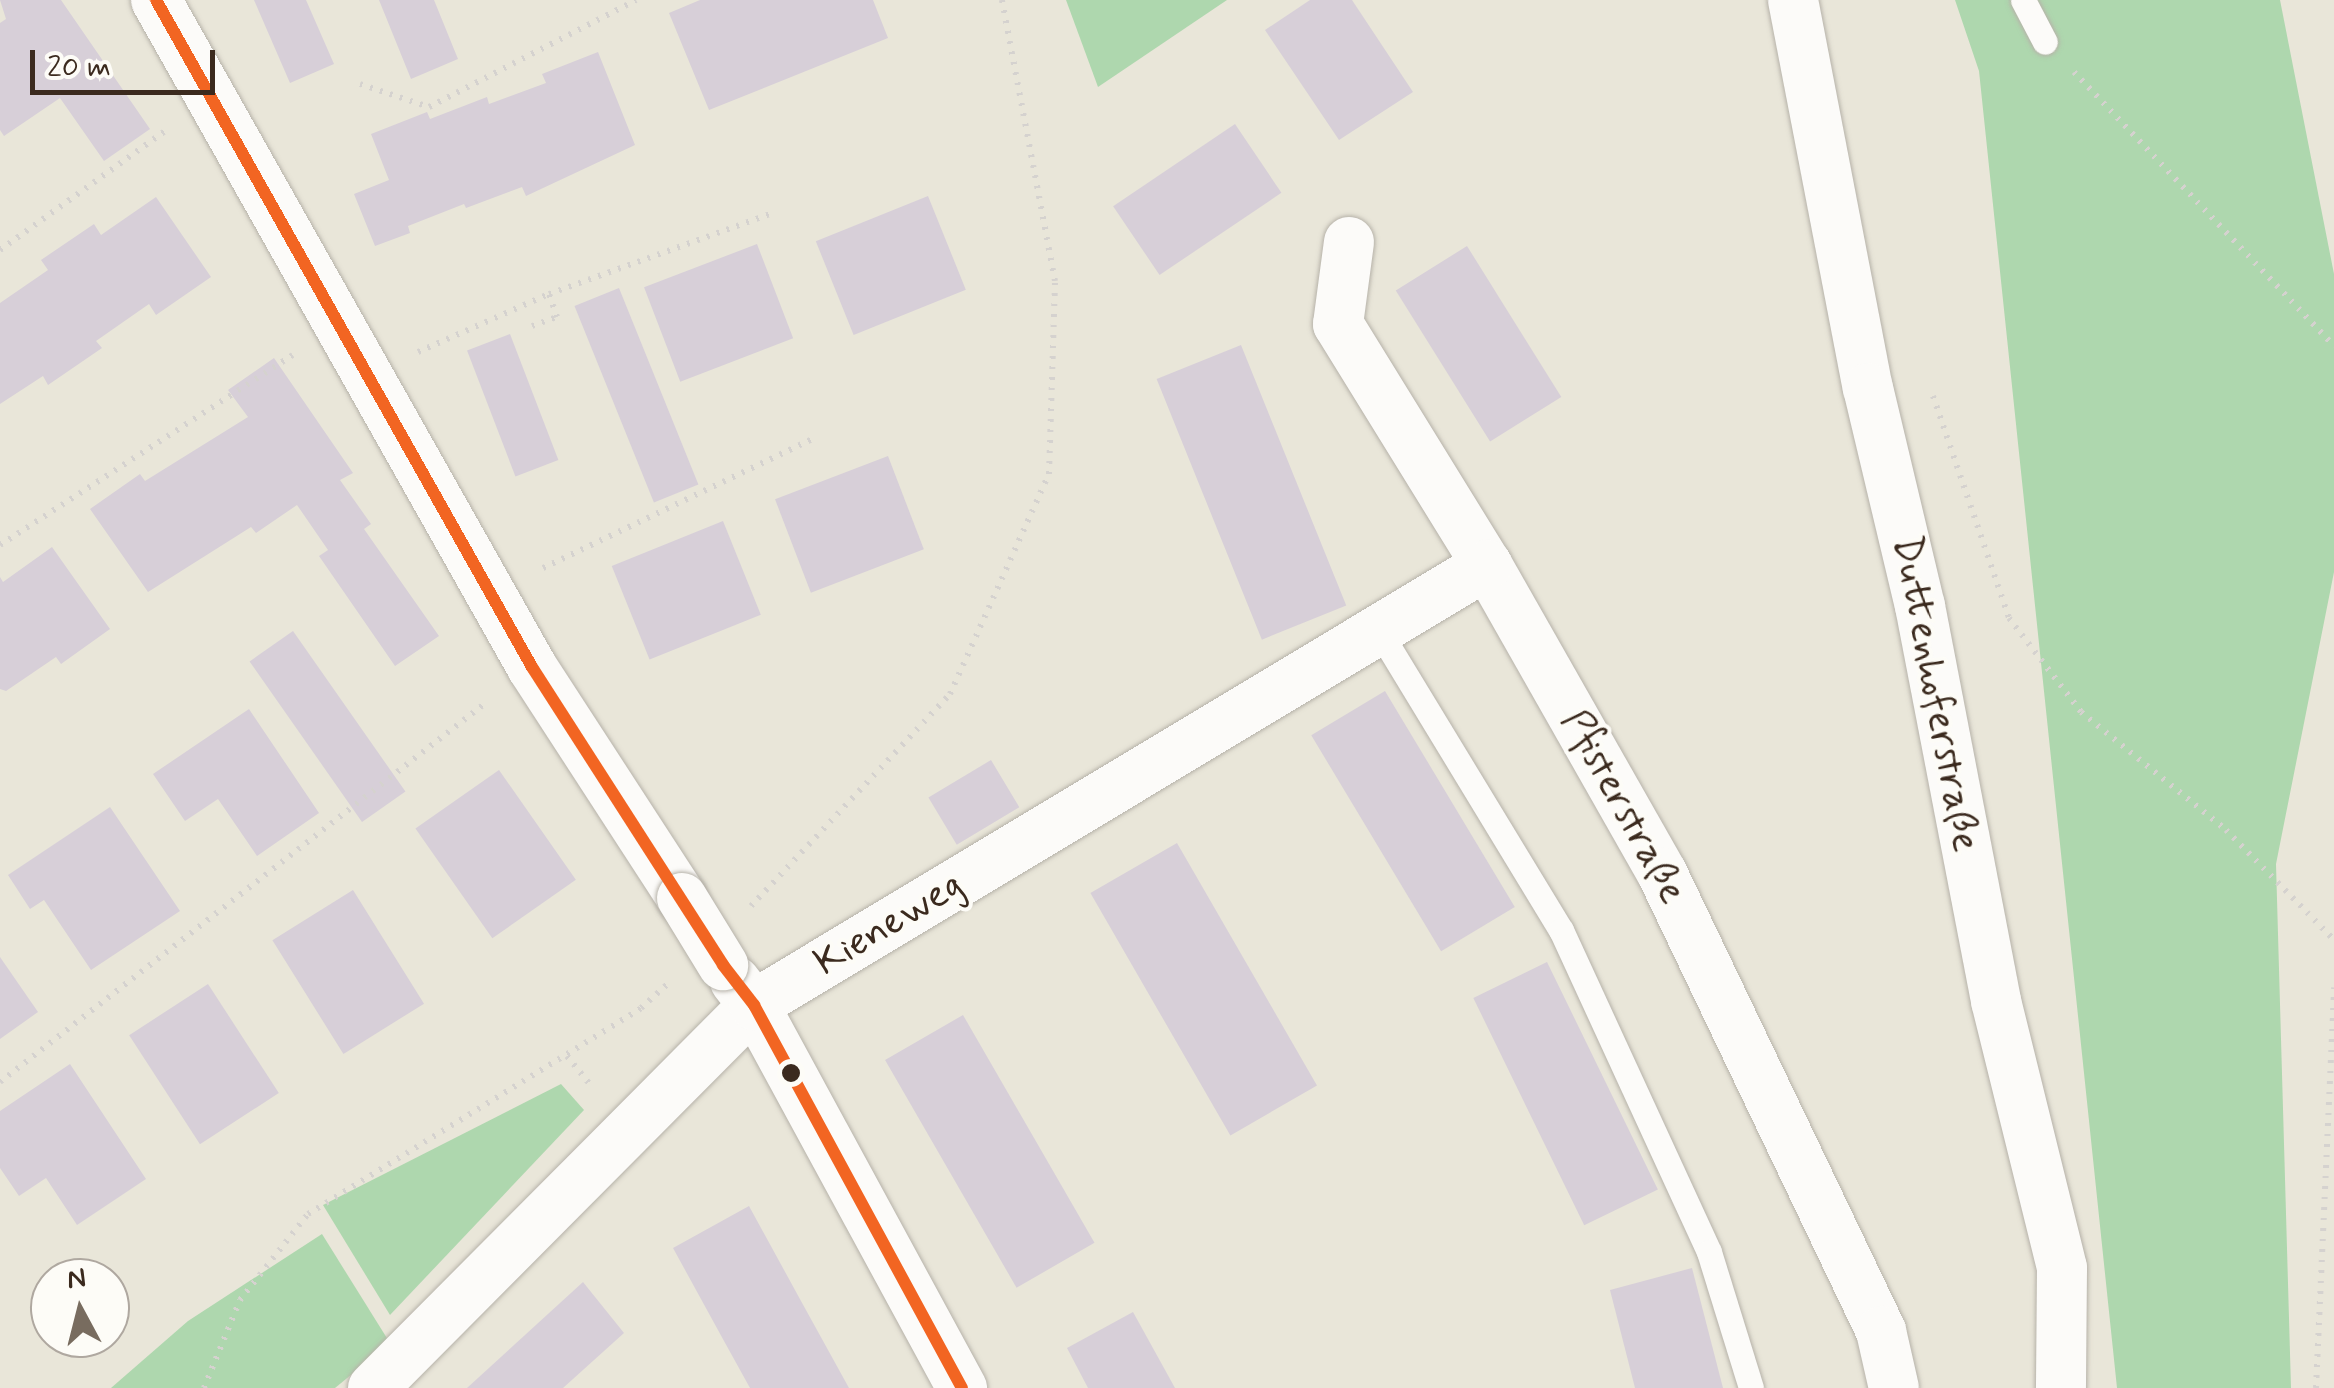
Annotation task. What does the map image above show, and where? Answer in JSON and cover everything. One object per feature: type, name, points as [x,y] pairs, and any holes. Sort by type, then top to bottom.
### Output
[{"type":"street","points":[[156,0],[532,667],[723,965],[754,1005],[962,1388]]},
{"type":"street","name":"Duttenhoferstraße","points":[[1792,0],[1868,388],[1920,606],[1996,1002],[2062,1268],[2061,1388]]},
{"type":"street","name":"Pfisterstraße","points":[[1349,242],[1338,324],[1487,565],[1662,873],[1881,1331],[1894,1388]]},
{"type":"street","name":"Kieneweg","points":[[373,1388],[754,1005],[1487,565]]},
{"type":"lane","points":[[2023,0],[2046,42]]},
{"type":"lane","points":[[1378,631],[1561,930],[1709,1252],[1752,1388]]},
{"type":"path","points":[[360,84],[429,107],[636,0]]},
{"type":"path","points":[[762,895],[950,694],[1049,474],[1054,281],[1002,0]]},
{"type":"path","points":[[2046,42],[2334,346]]},
{"type":"path","points":[[0,250],[211,97]]},
{"type":"path","points":[[368,374],[549,294],[770,214]]},
{"type":"path","points":[[532,326],[557,317],[549,294]]},
{"type":"path","points":[[0,545],[340,325]]},
{"type":"path","points":[[1928,382],[2010,618],[2080,712],[2226,830],[2334,940]]},
{"type":"path","points":[[491,593],[812,439]]},
{"type":"path","points":[[0,1082],[532,667]]},
{"type":"path","points":[[2316,1388],[2334,986]]},
{"type":"path","points":[[204,1388],[240,1300],[308,1214],[641,1008]]},
{"type":"green space","points":[[1066,0],[1227,0],[1098,87]]},
{"type":"green space","points":[[1955,0],[2280,0],[2334,274],[2334,572],[2276,864],[2291,1388],[2117,1388],[1979,71]]},
{"type":"green space","points":[[561,1084],[584,1110],[390,1315],[323,1205]]},
{"type":"green space","points":[[322,1234],[390,1343],[335,1388],[111,1388],[188,1321]]},
{"type":"building","points":[[0,0],[61,0],[150,129],[104,161],[60,98],[4,136],[0,130],[0,23],[6,19]]},
{"type":"building","points":[[254,0],[306,0],[334,64],[290,83]]},
{"type":"building","points":[[379,0],[434,0],[458,59],[411,79]]},
{"type":"building","points":[[700,0],[873,0],[888,38],[709,110],[669,13]]},
{"type":"building","points":[[1310,0],[1352,0],[1413,92],[1339,140],[1265,30]]},
{"type":"building","points":[[598,52],[635,145],[526,196],[522,187],[466,208],[464,204],[408,226],[410,233],[375,246],[354,194],[389,180],[371,134],[427,112],[430,119],[487,97],[489,104],[546,83],[542,74]]},
{"type":"building","points":[[1235,124],[1281,193],[1160,275],[1113,206]]},
{"type":"building","points":[[928,196],[966,290],[854,335],[816,241]]},
{"type":"building","points":[[156,197],[211,277],[156,315],[149,304],[96,341],[102,348],[48,385],[43,376],[0,404],[0,303],[48,270],[41,260],[94,224],[101,235]]},
{"type":"building","points":[[757,244],[793,338],[680,382],[644,287]]},
{"type":"building","points":[[1467,246],[1561,397],[1490,441],[1396,291]]},
{"type":"building","points":[[619,288],[698,485],[654,503],[574,306]]},
{"type":"building","points":[[510,334],[558,460],[515,477],[467,350]]},
{"type":"building","points":[[1241,345],[1346,606],[1262,640],[1157,379]]},
{"type":"building","points":[[274,358],[353,473],[340,480],[371,524],[364,529],[439,636],[395,666],[319,556],[328,550],[297,505],[256,533],[251,527],[148,592],[90,509],[140,474],[145,481],[248,417],[228,390]]},
{"type":"building","points":[[888,456],[924,549],[811,593],[775,499]]},
{"type":"building","points":[[723,521],[761,615],[650,660],[612,566]]},
{"type":"building","points":[[52,547],[110,629],[61,664],[56,657],[6,691],[0,689],[0,577],[3,582]]},
{"type":"building","points":[[293,631],[405,792],[362,822],[250,661]]},
{"type":"building","points":[[1385,691],[1515,907],[1441,951],[1311,735]]},
{"type":"building","points":[[249,709],[319,813],[257,856],[218,799],[185,821],[153,774]]},
{"type":"building","points":[[991,760],[1019,807],[957,845],[928,798]]},
{"type":"building","points":[[499,770],[576,880],[492,938],[415,829]]},
{"type":"building","points":[[110,807],[180,911],[91,970],[44,900],[30,909],[8,875]]},
{"type":"building","points":[[1177,843],[1317,1085],[1230,1135],[1090,893]]},
{"type":"building","points":[[353,890],[424,1004],[343,1054],[272,940]]},
{"type":"building","points":[[0,957],[38,1012],[0,1039]]},
{"type":"building","points":[[1547,962],[1658,1189],[1584,1225],[1473,998]]},
{"type":"building","points":[[208,984],[279,1093],[200,1144],[129,1035]]},
{"type":"building","points":[[963,1015],[1094,1243],[1017,1288],[885,1060]]},
{"type":"building","points":[[70,1064],[146,1179],[77,1225],[46,1178],[19,1196],[0,1168],[0,1111]]},
{"type":"building","points":[[749,1206],[849,1388],[750,1388],[724,1341],[673,1248]]},
{"type":"building","points":[[1692,1268],[1723,1388],[1635,1388],[1610,1290]]},
{"type":"building","points":[[583,1282],[624,1333],[563,1388],[467,1388]]},
{"type":"building","points":[[1133,1312],[1175,1388],[1088,1388],[1067,1348]]},
{"type":"transit line","points":[[156,0],[532,667],[723,965],[754,1005],[962,1388]]}]
